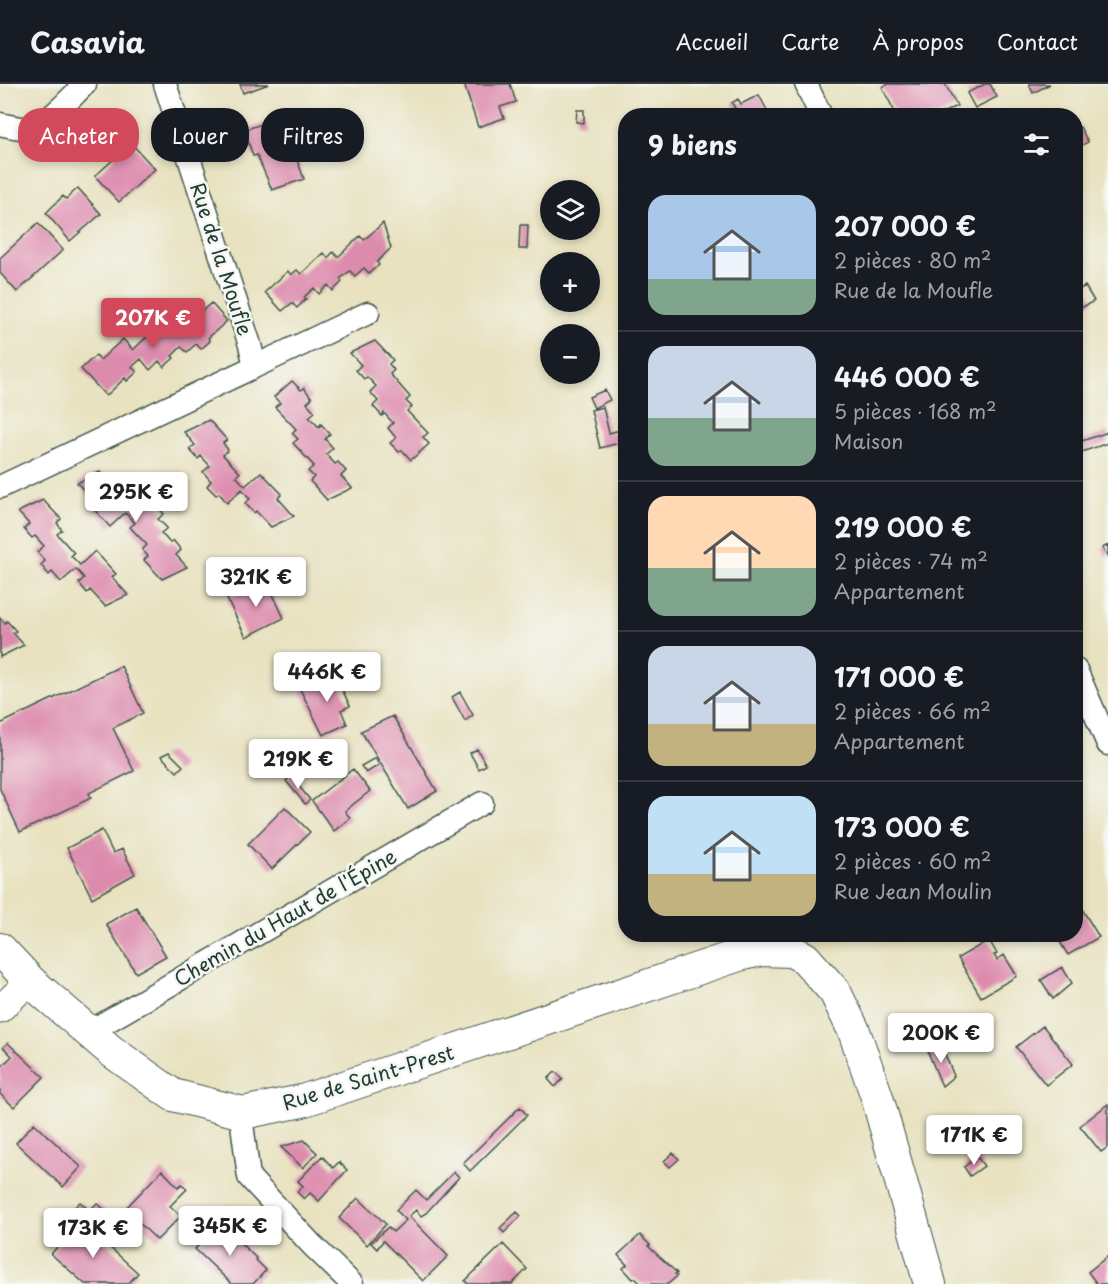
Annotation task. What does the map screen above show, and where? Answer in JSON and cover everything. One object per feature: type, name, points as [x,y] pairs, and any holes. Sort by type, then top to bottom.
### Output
[{"type":"main road","name":"Rue de Saint-Prest","points":[[0,949],[30,981],[111,1051],[173,1095],[243,1113],[302,1101],[742,954],[790,943]]},
{"type":"main road","points":[[790,943],[835,992],[854,1031],[877,1097],[930,1284]]},
{"type":"street","points":[[0,124],[30,128],[45,121],[85,84]]},
{"type":"street","name":"Rue de la Moufle","points":[[165,84],[255,366]]},
{"type":"street","points":[[806,84],[817,108]]},
{"type":"street","name":"Rue de la Moufle","points":[[0,487],[368,313]]},
{"type":"street","points":[[1083,686],[1108,744]]},
{"type":"street","name":"Chemin du Haut de l'Épine","points":[[89,1032],[482,803]]},
{"type":"street","points":[[0,1009],[30,981]]},
{"type":"street","points":[[243,1113],[242,1124],[249,1178],[352,1284]]},
{"type":"building","points":[[240,84],[269,84],[243,93]]},
{"type":"building","points":[[464,84],[510,84],[516,102],[500,107],[504,118],[478,127]]},
{"type":"building","points":[[889,84],[945,84],[957,106],[953,108],[893,108],[882,87]]},
{"type":"building","points":[[985,84],[990,84],[997,97],[975,108],[967,93]]},
{"type":"building","points":[[1029,84],[1050,84],[1033,93]]},
{"type":"building","points":[[759,95],[766,108],[735,108],[732,103],[738,99],[741,104]]},
{"type":"building","points":[[577,110],[584,110],[584,123],[576,122]]},
{"type":"building","points":[[261,124],[261,162],[298,162],[304,179],[272,190],[257,155],[253,156],[249,144],[249,128]]},
{"type":"building","points":[[1083,133],[1088,142],[1083,144]]},
{"type":"building","points":[[139,152],[155,169],[119,202],[95,176],[111,162],[139,162]]},
{"type":"building","points":[[78,188],[101,214],[70,241],[46,213],[63,196],[66,199]]},
{"type":"building","points":[[38,223],[63,250],[17,292],[0,273],[0,258]]},
{"type":"building","points":[[383,223],[391,248],[377,262],[379,265],[369,273],[364,268],[355,276],[350,271],[340,279],[342,282],[333,291],[328,285],[319,294],[314,288],[297,308],[292,303],[282,311],[265,292],[288,271],[291,275],[297,270],[301,274],[324,253],[328,258],[333,252],[338,257],[360,236],[364,240]]},
{"type":"building","points":[[520,225],[528,225],[527,249],[519,249]]},
{"type":"building","points":[[1085,286],[1094,301],[1083,307],[1083,287]]},
{"type":"building","points":[[211,303],[227,321],[208,338],[210,341],[201,349],[196,344],[187,352],[181,347],[164,367],[159,361],[150,370],[141,359],[132,367],[137,372],[127,381],[125,378],[106,396],[81,369],[96,355],[100,360],[123,339],[133,350],[155,329],[159,334],[165,328],[169,333],[192,312],[195,317]]},
{"type":"building","points":[[375,341],[393,360],[389,364],[394,370],[390,374],[410,397],[406,401],[412,407],[407,411],[428,433],[423,437],[429,444],[411,460],[402,450],[399,452],[390,443],[396,438],[388,428],[393,423],[373,406],[378,401],[370,392],[376,386],[367,377],[364,379],[356,370],[361,365],[350,353]]},
{"type":"building","points":[[292,381],[301,390],[304,388],[312,398],[307,403],[315,412],[309,417],[319,427],[321,424],[330,434],[325,439],[333,448],[326,454],[346,471],[341,476],[352,488],[327,500],[310,481],[314,477],[308,471],[314,466],[293,443],[298,439],[292,433],[296,429],[275,407],[280,403],[274,397]]},
{"type":"building","points":[[605,390],[610,400],[594,408],[589,397]]},
{"type":"building","points":[[603,407],[609,433],[618,431],[618,443],[600,448],[591,410]]},
{"type":"building","points":[[209,420],[227,440],[223,443],[228,450],[223,455],[240,473],[236,476],[245,486],[261,472],[282,494],[278,498],[294,516],[271,527],[245,503],[250,499],[242,489],[227,503],[219,493],[216,495],[207,486],[211,481],[203,472],[210,466],[201,456],[198,459],[189,449],[195,445],[184,432]]},
{"type":"building","points":[[1108,432],[1108,443],[1083,452],[1083,441]]},
{"type":"building","points":[[100,472],[115,489],[118,486],[126,496],[121,501],[129,510],[143,497],[153,506],[155,504],[164,514],[158,519],[167,528],[161,533],[170,543],[173,540],[181,550],[176,555],[187,567],[162,579],[144,560],[148,556],[142,550],[147,545],[130,527],[135,523],[125,513],[110,527],[90,505],[94,501],[77,483]]},
{"type":"building","points":[[43,500],[61,519],[57,523],[62,530],[57,534],[74,553],[71,556],[80,565],[95,551],[116,574],[112,577],[128,595],[105,606],[90,590],[87,593],[79,583],[84,578],[76,569],[61,582],[52,572],[49,575],[41,565],[45,561],[37,552],[44,546],[24,529],[29,524],[18,512]]},
{"type":"building","points":[[1108,545],[1108,558],[1102,548]]},
{"type":"building","points":[[266,580],[284,618],[246,637],[227,599]]},
{"type":"building","points":[[0,618],[5,623],[7,621],[16,631],[13,633],[24,645],[0,657]]},
{"type":"building","points":[[121,666],[143,713],[113,728],[134,771],[89,793],[91,798],[20,832],[0,789],[0,724]]},
{"type":"building","points":[[334,673],[350,706],[341,710],[347,724],[323,735],[300,689]]},
{"type":"building","points":[[460,692],[473,715],[465,721],[452,697]]},
{"type":"building","points":[[393,716],[437,791],[408,809],[361,731]]},
{"type":"building","points":[[477,749],[486,765],[479,769],[470,753]]},
{"type":"building","points":[[169,752],[183,766],[177,772],[161,756]]},
{"type":"building","points":[[375,758],[379,765],[366,773],[361,766]]},
{"type":"building","points":[[353,769],[370,791],[345,811],[350,818],[334,831],[312,801]]},
{"type":"building","points":[[291,776],[310,800],[305,804],[286,781]]},
{"type":"building","points":[[285,807],[310,832],[272,869],[248,844]]},
{"type":"building","points":[[102,830],[113,853],[122,849],[135,874],[92,898],[67,848]]},
{"type":"building","points":[[136,907],[166,956],[136,973],[106,924]]},
{"type":"building","points":[[1083,911],[1099,937],[1068,955],[1060,942],[1083,942]]},
{"type":"building","points":[[986,942],[990,942],[997,954],[994,955],[997,960],[1004,955],[1017,976],[981,997],[958,958]]},
{"type":"building","points":[[1062,967],[1072,983],[1053,999],[1041,980]]},
{"type":"building","points":[[1043,1026],[1073,1064],[1046,1085],[1016,1047]]},
{"type":"building","points":[[940,1042],[954,1076],[942,1086],[928,1052]]},
{"type":"building","points":[[8,1043],[44,1077],[14,1107],[0,1094],[0,1068],[12,1056],[3,1047]]},
{"type":"building","points":[[555,1072],[563,1079],[555,1087],[548,1079]]},
{"type":"building","points":[[1108,1104],[1108,1147],[1101,1152],[1080,1126]]},
{"type":"building","points":[[520,1107],[527,1115],[470,1171],[463,1163]]},
{"type":"building","points":[[34,1123],[81,1167],[63,1187],[16,1143]]},
{"type":"building","points":[[304,1140],[317,1153],[303,1168],[281,1147]]},
{"type":"building","points":[[673,1153],[679,1159],[670,1167],[664,1161]]},
{"type":"building","points":[[322,1156],[333,1168],[339,1162],[347,1170],[319,1201],[310,1193],[304,1199],[297,1192],[303,1186],[298,1181]]},
{"type":"building","points":[[977,1157],[984,1166],[970,1176],[964,1167]]},
{"type":"building","points":[[162,1170],[178,1187],[182,1184],[187,1189],[170,1206],[181,1216],[157,1240],[125,1209]]},
{"type":"building","points":[[454,1172],[459,1177],[426,1213],[421,1216],[416,1210],[409,1216],[448,1256],[423,1281],[383,1241],[377,1249],[371,1243],[388,1227],[393,1232],[406,1220],[396,1210],[416,1190],[426,1200]]},
{"type":"building","points":[[358,1198],[386,1224],[367,1245],[339,1218]]},
{"type":"building","points":[[80,1202],[90,1211],[81,1220],[71,1211]]},
{"type":"building","points":[[97,1203],[107,1212],[100,1219],[90,1210]]},
{"type":"building","points":[[517,1212],[521,1216],[504,1233],[500,1228]]},
{"type":"building","points":[[81,1221],[138,1273],[128,1284],[85,1284],[51,1254]]},
{"type":"building","points":[[220,1223],[266,1270],[253,1284],[232,1284],[195,1249]]},
{"type":"building","points":[[640,1235],[650,1245],[648,1246],[677,1273],[675,1274],[677,1276],[668,1284],[641,1284],[623,1268],[627,1265],[618,1255]]},
{"type":"building","points":[[503,1244],[527,1269],[512,1284],[468,1284],[465,1281]]},
{"type":"building","points":[[1108,1256],[1108,1284],[1097,1284],[1088,1272]]}]
